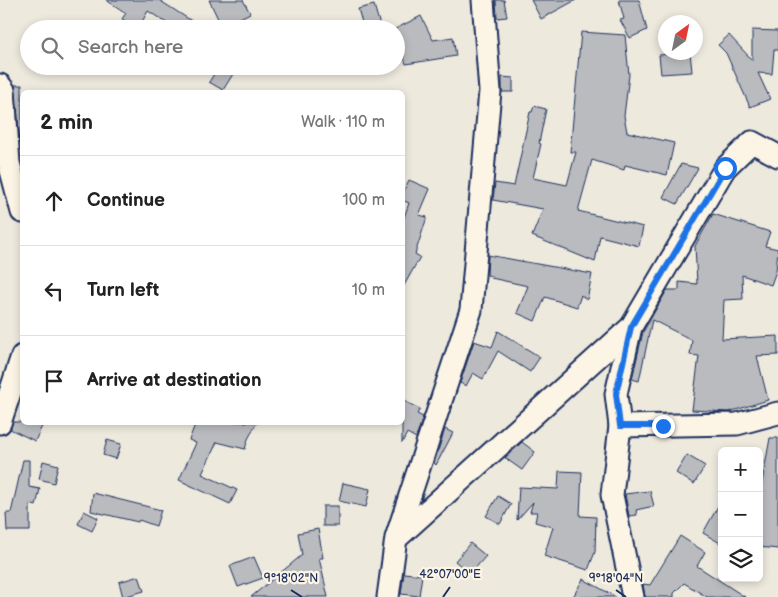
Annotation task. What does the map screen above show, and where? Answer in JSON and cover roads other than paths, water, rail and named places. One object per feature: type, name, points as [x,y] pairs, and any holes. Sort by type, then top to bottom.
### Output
[{"type":"street","points":[[388,597],[396,538],[470,310],[490,92],[483,0]]},
{"type":"street","points":[[0,85],[4,90],[9,163],[20,204]]},
{"type":"street","points":[[396,538],[631,327],[725,168],[752,142],[778,156]]},
{"type":"street","points":[[631,327],[616,394],[620,426],[612,495],[633,597]]},
{"type":"street","points":[[0,423],[20,362]]},
{"type":"street","points":[[620,426],[737,424],[778,413]]}]
